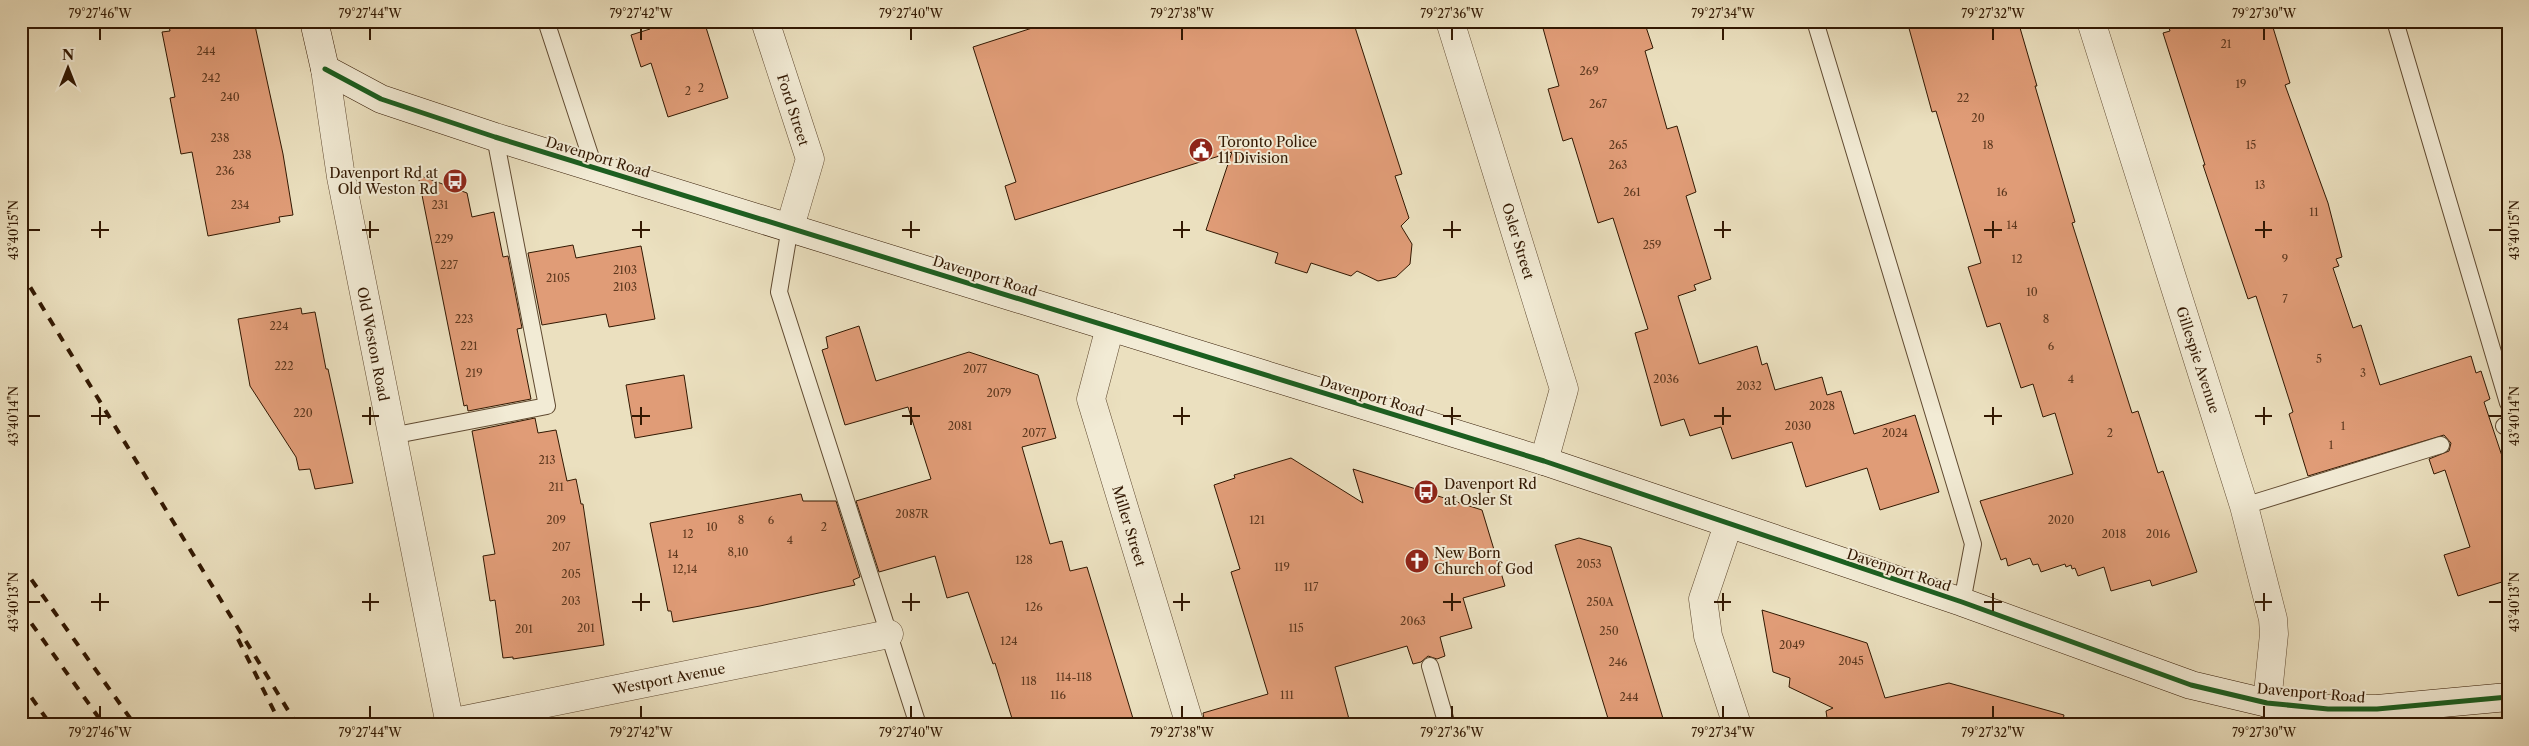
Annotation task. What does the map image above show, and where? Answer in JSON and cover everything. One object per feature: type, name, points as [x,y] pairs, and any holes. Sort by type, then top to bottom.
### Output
[{"type":"street","name":"Old Weston Road","points":[[314,21],[325,69],[341,177],[449,724]]},
{"type":"street","name":"Ford Street","points":[[765,21],[810,159],[790,227]]},
{"type":"street","name":"Osler Street","points":[[1450,21],[1564,389],[1544,461]]},
{"type":"street","name":"Gillespie Avenue","points":[[2091,21],[2244,506],[2273,619],[2274,634],[2267,703]]},
{"type":"street","name":"Davenport Road","points":[[325,69],[381,99],[594,167],[1544,461],[1728,525],[1962,602],[2191,685],[2267,703],[2328,709],[2377,709],[2508,697]]},
{"type":"street","name":"Miller Street","points":[[1110,327],[1091,400],[1190,725]]},
{"type":"street","points":[[1728,525],[1703,599],[1708,636],[1737,725]]},
{"type":"street","name":"Westport Avenue","points":[[449,724],[889,634]]},
{"type":"lane","points":[[546,21],[594,167]]},
{"type":"lane","points":[[1815,21],[1973,544],[1962,602]]},
{"type":"lane","points":[[2395,21],[2508,403]]},
{"type":"lane","points":[[391,436],[547,406],[495,136]]},
{"type":"lane","points":[[790,227],[779,292],[918,725]]},
{"type":"lane","points":[[2244,506],[2441,445]]},
{"type":"lane","points":[[1430,666],[1447,725]]},
{"type":"building","points":[[168,21],[254,21],[283,154],[293,215],[279,217],[280,222],[208,236],[192,152],[181,154],[170,98],[175,97],[162,32],[170,31]]},
{"type":"building","points":[[648,21],[704,21],[728,98],[668,117],[651,63],[641,67],[631,35],[650,29]]},
{"type":"building","name":"Toronto Police 11 Division","points":[[1054,21],[1353,21],[1402,174],[1395,176],[1409,218],[1401,226],[1412,244],[1410,264],[1396,277],[1378,281],[1357,271],[1351,276],[1311,263],[1307,273],[1275,263],[1278,253],[1206,230],[1232,152],[1015,220],[1005,186],[1016,182],[973,47]]},
{"type":"building","points":[[1541,21],[1644,21],[1653,48],[1645,51],[1667,129],[1677,126],[1696,192],[1686,196],[1711,279],[1694,285],[1696,290],[1678,296],[1699,364],[1757,346],[1762,365],[1767,363],[1775,390],[1822,377],[1827,395],[1841,391],[1854,434],[1915,415],[1939,492],[1880,510],[1867,468],[1806,487],[1792,442],[1732,459],[1721,427],[1690,436],[1684,419],[1661,426],[1635,333],[1648,329],[1613,218],[1598,223],[1572,138],[1563,141],[1548,89],[1559,86]]},
{"type":"building","points":[[1907,21],[2018,21],[2075,222],[2072,223],[2132,413],[2138,411],[2158,473],[2163,471],[2197,572],[2152,586],[2150,580],[2111,591],[2104,567],[2078,576],[2075,568],[2072,569],[2071,565],[2066,567],[2065,564],[2041,572],[2038,564],[2033,565],[2030,558],[2008,566],[2006,558],[2001,560],[1980,501],[2073,474],[2055,413],[2043,417],[2033,384],[2021,388],[2000,323],[1987,327],[1968,267],[1981,263],[1936,111],[1932,112]]},
{"type":"building","points":[[2167,21],[2271,21],[2290,83],[2285,85],[2328,203],[2342,257],[2336,259],[2339,266],[2333,268],[2353,328],[2361,325],[2380,385],[2471,356],[2476,373],[2481,371],[2490,399],[2484,402],[2508,474],[2508,580],[2458,596],[2444,555],[2470,547],[2445,470],[2434,474],[2429,459],[2449,451],[2451,443],[2444,435],[2308,476],[2289,414],[2293,412],[2256,296],[2248,299],[2203,165],[2205,165],[2163,33],[2170,31]]},
{"type":"building","points":[[418,175],[467,193],[472,217],[494,212],[503,257],[508,256],[522,328],[517,329],[531,399],[468,411],[467,405],[464,406]]},
{"type":"building","points":[[573,245],[576,258],[641,246],[655,319],[609,327],[606,314],[542,325],[528,253]]},
{"type":"building","points":[[301,308],[302,314],[315,312],[326,369],[328,369],[353,483],[315,489],[310,469],[299,470],[296,457],[250,386],[238,319]]},
{"type":"building","points":[[859,326],[876,381],[969,352],[1038,375],[1056,438],[1022,447],[1050,544],[1062,541],[1070,571],[1087,567],[1135,725],[1014,725],[995,663],[993,664],[968,592],[947,598],[935,556],[879,572],[856,501],[931,479],[908,407],[845,425],[822,350],[828,348],[826,337]]},
{"type":"building","points":[[684,375],[692,428],[635,438],[626,385]]},
{"type":"building","points":[[535,418],[538,433],[556,430],[567,481],[576,479],[581,504],[583,504],[604,645],[513,659],[513,657],[503,658],[495,600],[490,601],[483,556],[495,554],[472,431]]},
{"type":"building","points":[[1291,458],[1363,503],[1353,469],[1482,510],[1505,586],[1463,598],[1472,628],[1440,637],[1445,656],[1437,659],[1428,656],[1421,662],[1413,664],[1407,646],[1335,667],[1349,719],[1332,725],[1205,725],[1203,713],[1268,694],[1231,572],[1240,569],[1214,485],[1235,478],[1234,475]]},
{"type":"building","points":[[801,494],[803,501],[836,501],[860,577],[853,580],[855,585],[760,606],[673,622],[671,611],[668,611],[650,523]]},
{"type":"building","points":[[1579,538],[1611,547],[1665,725],[1610,725],[1555,545]]},
{"type":"building","points":[[1762,610],[1867,643],[1885,698],[1949,683],[2064,715],[2062,725],[1828,725],[1826,711],[1833,708],[1789,687],[1790,678],[1773,672]]},
{"type":"railway","points":[[21,272],[297,725]]},
{"type":"railway","points":[[21,565],[135,725]]},
{"type":"railway","points":[[21,609],[104,725]]},
{"type":"railway","points":[[238,639],[281,725]]},
{"type":"railway","points":[[21,683],[51,725]]},
{"type":"cycle path","points":[[325,69],[381,99],[495,137],[1544,461],[1962,602],[2191,685],[2267,703],[2328,709],[2377,709],[2508,697]]},
{"type":"place","name":"Toronto Police 11 Division","points":[[1201,150]]},
{"type":"place","name":"Davenport Rd at Old Weston Rd","points":[[455,181]]},
{"type":"place","name":"Davenport Rd at Osler St","points":[[1426,492]]},
{"type":"place","name":"New Born Church of God","points":[[1417,561]]}]
